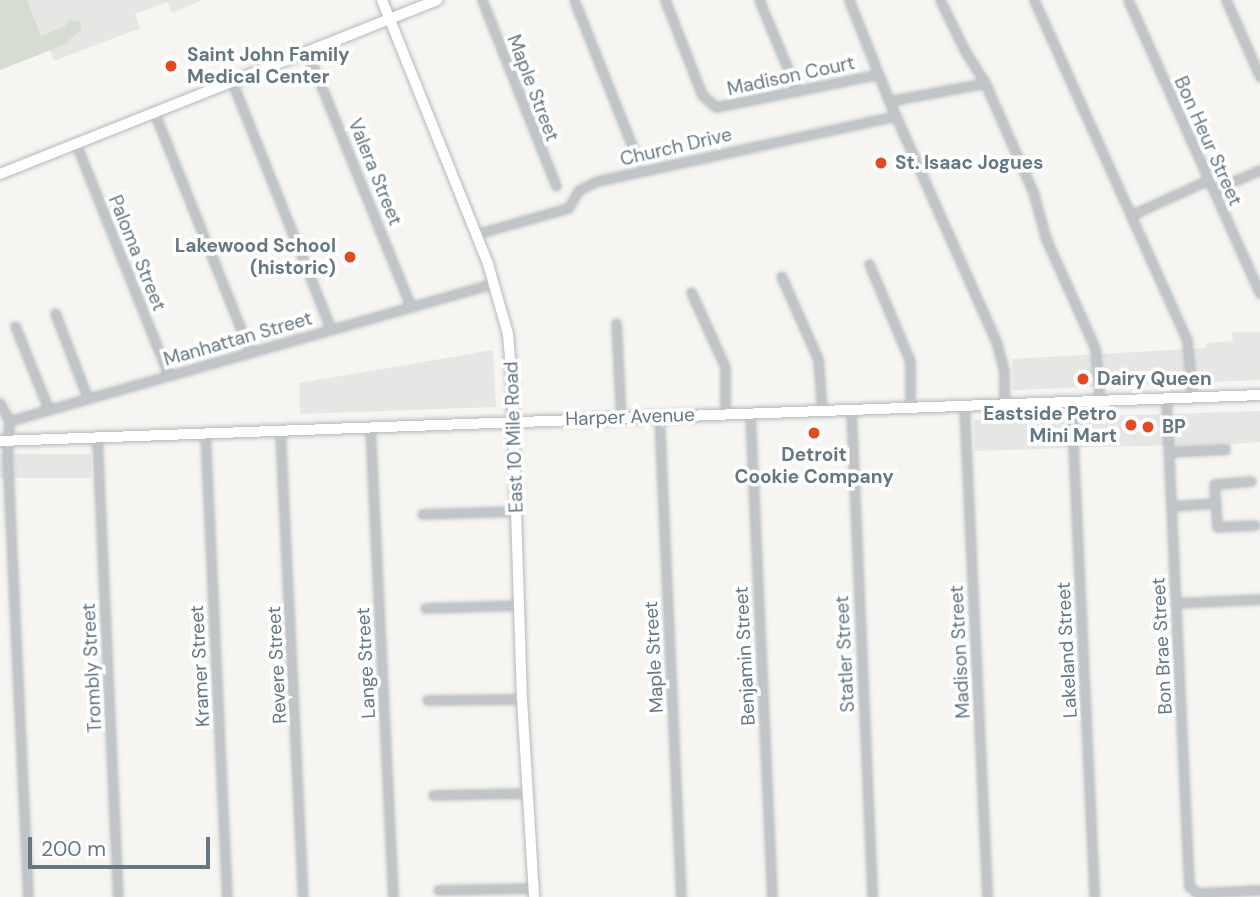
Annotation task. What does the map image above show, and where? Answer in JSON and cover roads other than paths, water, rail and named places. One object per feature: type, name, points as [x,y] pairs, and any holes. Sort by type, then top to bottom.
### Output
[{"type":"main road","name":"East 10 Mile Road","points":[[382,0],[495,283],[510,351],[522,699],[534,892]]},
{"type":"main road","points":[[0,174],[438,0]]},
{"type":"main road","name":"Harper Avenue","points":[[3,441],[1260,395]]},
{"type":"street","name":"Maple Street","points":[[482,0],[556,186]]},
{"type":"street","points":[[574,0],[638,161]]},
{"type":"street","name":"Madison Court","points":[[664,0],[702,95],[710,104],[722,107],[879,74]]},
{"type":"street","points":[[759,0],[797,91]]},
{"type":"street","points":[[849,0],[889,101],[996,341],[1004,370],[1004,403]]},
{"type":"street","points":[[940,0],[965,51],[985,83],[1033,192],[1042,228],[1095,348],[1100,401]]},
{"type":"street","points":[[1034,0],[1187,341],[1192,397]]},
{"type":"street","name":"Bon Heur Street","points":[[1128,0],[1260,294]]},
{"type":"street","points":[[1226,0],[1260,76]]},
{"type":"street","name":"Valera Street","points":[[307,51],[411,307]]},
{"type":"street","points":[[232,82],[331,329]]},
{"type":"street","points":[[889,101],[985,83]]},
{"type":"street","points":[[154,112],[250,352]]},
{"type":"street","name":"Church Drive","points":[[476,234],[568,208],[579,190],[597,181],[896,116]]},
{"type":"street","name":"Paloma Street","points":[[76,144],[168,374]]},
{"type":"street","points":[[1213,190],[1260,170]]},
{"type":"street","points":[[1131,215],[1208,180]]},
{"type":"street","points":[[869,264],[910,361],[910,407]]},
{"type":"street","points":[[781,276],[818,359],[822,411]]},
{"type":"street","name":"Manhattan Street","points":[[9,421],[495,283]]},
{"type":"street","points":[[691,292],[725,367],[725,413]]},
{"type":"street","points":[[55,313],[87,397]]},
{"type":"street","points":[[616,323],[621,417]]},
{"type":"street","points":[[15,326],[48,408]]},
{"type":"street","name":"Bon Brae Street","points":[[1166,399],[1191,891],[1260,890]]},
{"type":"street","name":"Lakeland Street","points":[[1071,402],[1094,897]]},
{"type":"street","points":[[0,403],[9,421],[3,441],[28,897]]},
{"type":"street","name":"Madison Street","points":[[964,405],[987,897]]},
{"type":"street","name":"Statler Street","points":[[851,410],[872,897]]},
{"type":"street","name":"Benjamin Street","points":[[750,413],[772,897]]},
{"type":"street","name":"Maple Street","points":[[659,415],[681,897]]},
{"type":"street","name":"Lange Street","points":[[370,427],[393,897]]},
{"type":"street","name":"Revere Street","points":[[280,431],[303,897]]},
{"type":"street","name":"Kramer Street","points":[[205,433],[227,897]]},
{"type":"street","name":"Trombly Street","points":[[97,438],[118,897]]},
{"type":"street","points":[[1169,452],[1225,449]]},
{"type":"street","points":[[1251,481],[1214,484],[1217,527],[1255,525]]},
{"type":"street","points":[[1171,506],[1216,503]]},
{"type":"street","points":[[422,514],[517,511]]},
{"type":"street","points":[[1176,603],[1260,599]]},
{"type":"street","points":[[425,608],[520,605]]},
{"type":"street","points":[[427,701],[522,699]]},
{"type":"street","points":[[433,795],[529,793]]},
{"type":"street","points":[[438,890],[534,892]]},
{"type":"place","name":"Saint John Family Medical Center","points":[[171,66]]},
{"type":"place","name":"St. Isaac Jogues","points":[[881,163]]},
{"type":"place","name":"Lakewood School (historic)","points":[[350,257]]},
{"type":"place","name":"Dairy Queen","points":[[1083,379]]},
{"type":"place","name":"Eastside Petro Mini Mart","points":[[1131,425]]},
{"type":"place","name":"BP","points":[[1148,427]]},
{"type":"place","name":"Detroit Cookie Company","points":[[814,433]]}]
